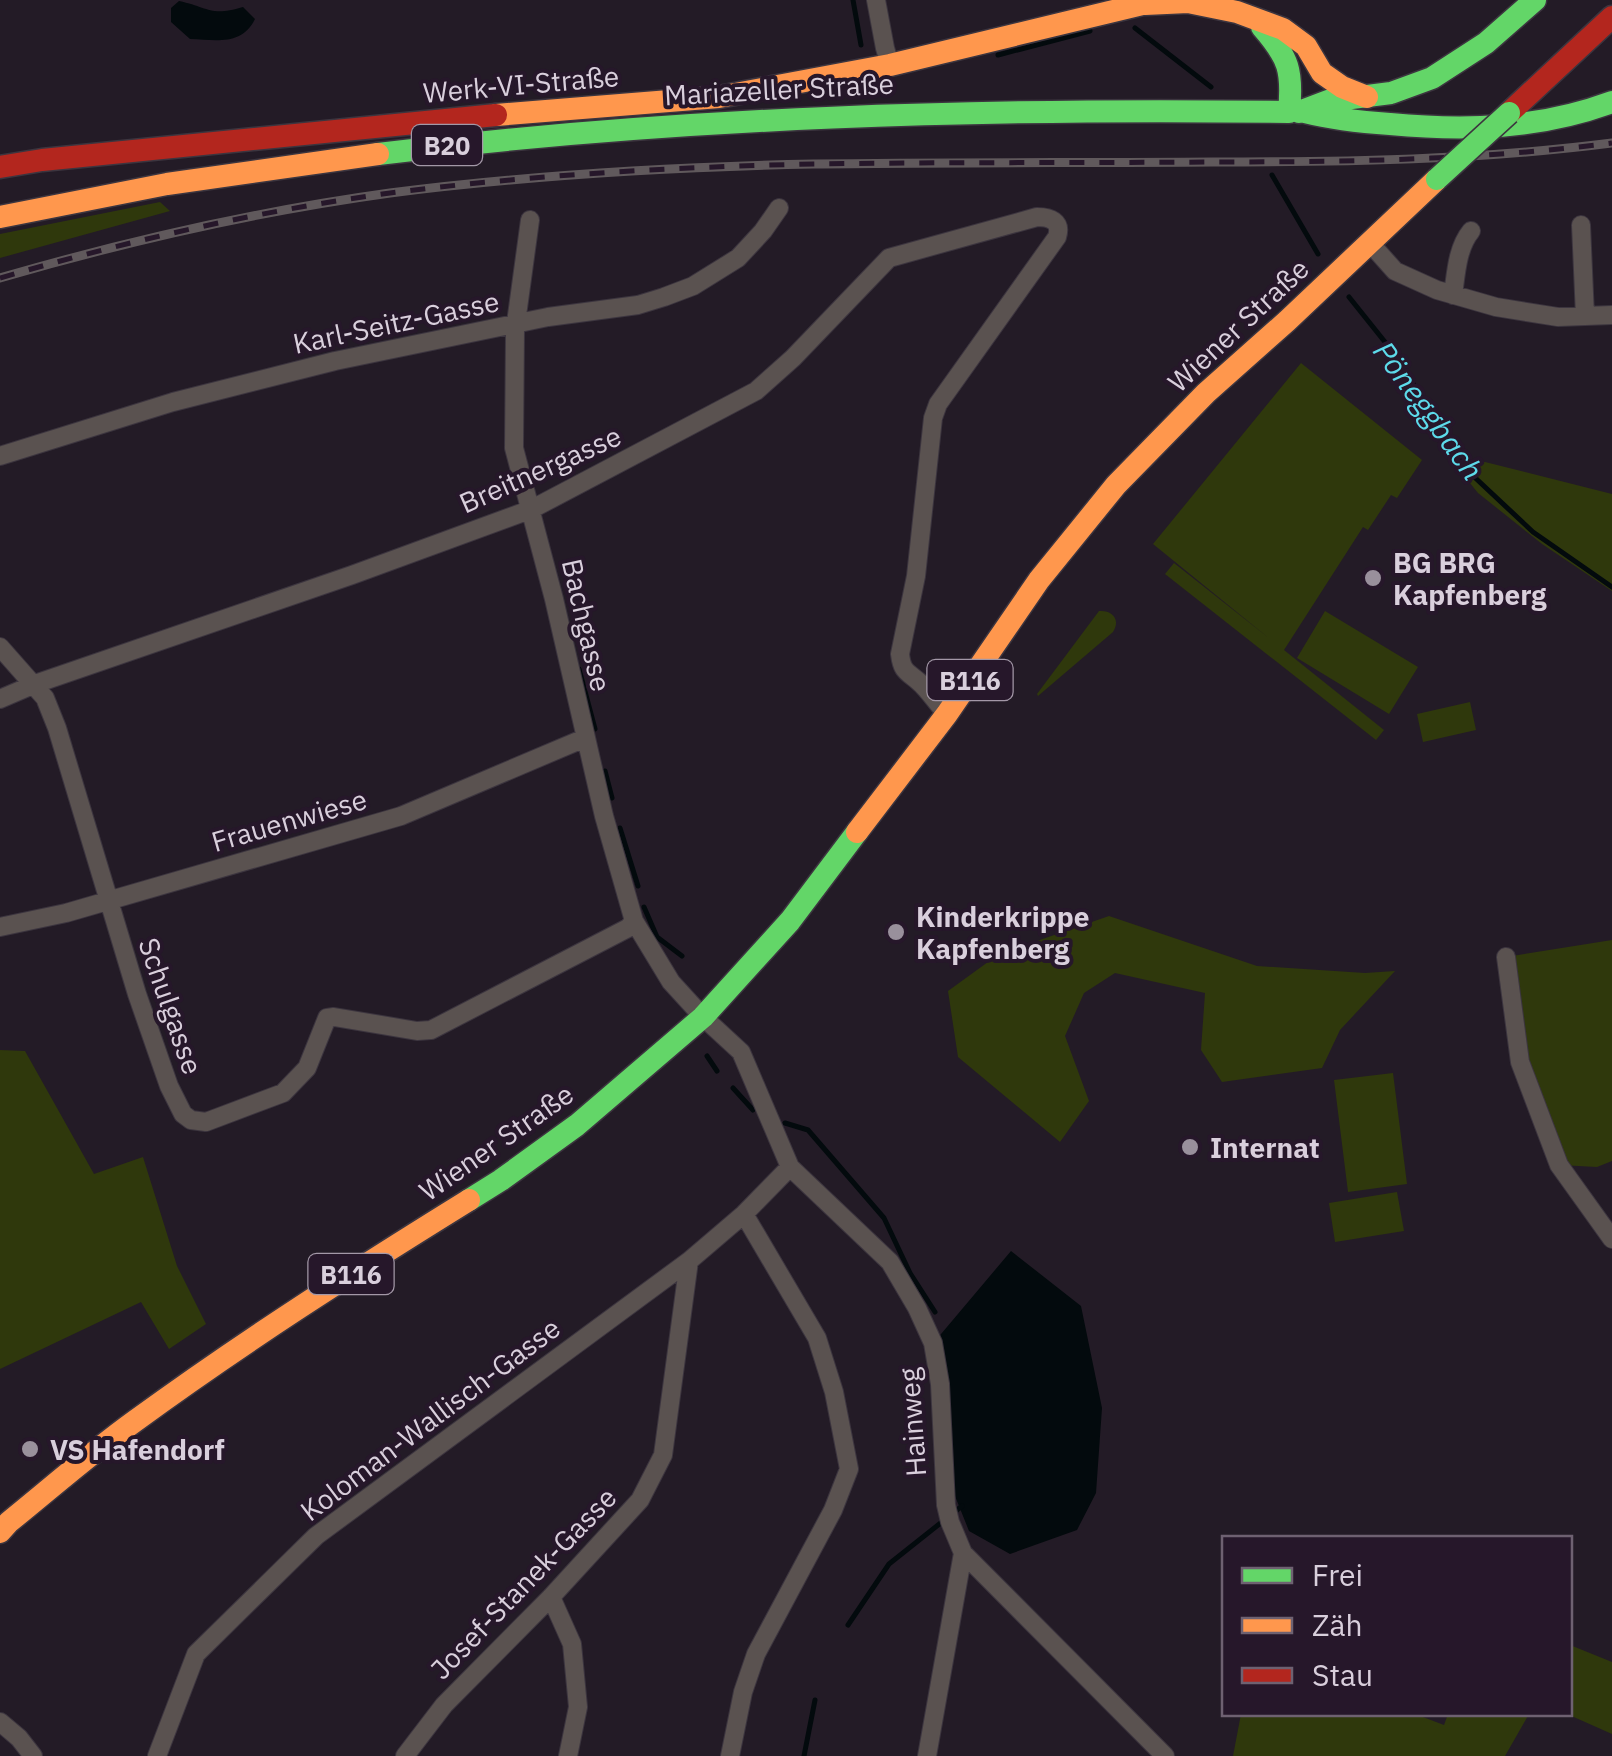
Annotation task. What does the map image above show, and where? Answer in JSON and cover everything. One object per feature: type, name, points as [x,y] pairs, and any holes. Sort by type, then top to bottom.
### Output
[{"type":"main road","name":"Mariazeller Straße","points":[[0,217],[260,169],[602,129],[917,112],[1297,112],[1324,102],[1412,86],[1449,70],[1488,43],[1535,0]]},
{"type":"main road","name":"Werk-VI-Straße","points":[[0,167],[448,120],[719,97],[890,65],[1152,2],[1246,7],[1306,46],[1322,73]]},
{"type":"main road","points":[[1246,7],[1282,48],[1292,69],[1297,112]]},
{"type":"main road","name":"Wiener Straße","points":[[0,1532],[132,1423],[243,1345],[516,1170],[577,1125],[703,1017],[790,920],[947,714],[1038,580],[1116,484],[1206,393],[1612,17]]},
{"type":"main road","points":[[1297,112],[1321,84],[1322,73],[1342,87],[1367,96]]},
{"type":"main road","points":[[1297,112],[1330,119],[1456,130],[1503,129],[1551,121],[1612,102]]},
{"type":"street","points":[[876,0],[890,65]]},
{"type":"street","name":"Karl-Seitz-Gasse","points":[[0,456],[202,395],[335,361],[548,317],[638,305],[693,286],[738,258],[779,208]]},
{"type":"street","name":"Breitnergasse","points":[[0,699],[532,509],[756,391],[889,258],[1036,217],[1054,221],[1058,227],[1056,237],[938,404],[933,418],[916,576],[900,654],[908,676],[947,714]]},
{"type":"street","name":"Bachgasse","points":[[530,220],[517,325],[514,448],[608,832],[634,921],[671,982],[703,1017]]},
{"type":"street","points":[[1581,225],[1586,316]]},
{"type":"street","points":[[1453,294],[1465,237],[1471,231]]},
{"type":"street","points":[[1370,244],[1395,270],[1436,290],[1514,310],[1558,316],[1612,316]]},
{"type":"street","name":"Schulgasse","points":[[0,647],[45,698],[107,901],[174,1098],[183,1114],[199,1122],[214,1120],[283,1092],[307,1068],[327,1018],[431,1030],[628,928],[634,921]]},
{"type":"street","name":"Frauenwiese","points":[[0,927],[66,914],[401,816],[585,738]]},
{"type":"street","points":[[1506,957],[1520,1062],[1559,1165],[1612,1239]]},
{"type":"street","name":"Hainweg","points":[[703,1017],[741,1052],[790,1167],[890,1262],[933,1343],[940,1384],[948,1513],[963,1553],[1165,1756]]},
{"type":"street","name":"Koloman-Wallisch-Gasse","points":[[157,1756],[196,1654],[316,1536],[688,1262],[744,1214],[790,1167]]},
{"type":"street","points":[[730,1756],[743,1692],[756,1654],[833,1510],[850,1470],[834,1392],[817,1338],[744,1214]]},
{"type":"street","name":"Josef-Stanek-Gasse","points":[[404,1756],[444,1705],[640,1500],[663,1455],[688,1262]]},
{"type":"street","points":[[926,1756],[963,1553]]},
{"type":"street","points":[[551,1597],[572,1644],[578,1707],[568,1756]]},
{"type":"street","points":[[0,1722],[33,1756]]},
{"type":"green space","points":[[160,202],[170,211],[0,258],[0,234]]},
{"type":"green space","points":[[1301,363],[1422,460],[1397,498],[1391,495],[1368,530],[1363,527],[1284,650],[1384,730],[1376,740],[1165,574],[1174,563],[1270,639],[1153,544]]},
{"type":"green space","points":[[1445,452],[1612,494],[1612,591],[1542,544],[1478,493]]},
{"type":"green space","points":[[1099,611],[1114,616],[1113,632],[1038,696],[1037,694]]},
{"type":"green space","points":[[1325,611],[1418,667],[1389,714],[1297,658]]},
{"type":"green space","points":[[1470,702],[1476,730],[1423,742],[1417,714]]},
{"type":"green space","points":[[1109,916],[1257,966],[1365,973],[1395,971],[1340,1030],[1322,1068],[1222,1082],[1201,1050],[1205,993],[1115,973],[1084,993],[1065,1036],[1089,1101],[1060,1142],[958,1057],[948,991],[999,954]]},
{"type":"green space","points":[[1612,940],[1612,1161],[1597,1167],[1559,1165],[1520,1062],[1506,957]]},
{"type":"green space","points":[[0,1050],[25,1051],[94,1174],[143,1157],[177,1266],[206,1324],[169,1349],[141,1302],[0,1369]]},
{"type":"green space","points":[[1393,1073],[1407,1184],[1348,1192],[1334,1080]]},
{"type":"green space","points":[[1397,1192],[1404,1231],[1335,1242],[1329,1203]]},
{"type":"green space","points":[[1572,1646],[1612,1662],[1612,1734],[1572,1716]]},
{"type":"green space","points":[[1241,1716],[1420,1716],[1444,1725],[1447,1716],[1528,1716],[1505,1756],[1233,1756]]},
{"type":"shaded area","points":[[179,1],[216,11],[243,7],[255,19],[250,28],[236,37],[190,39],[171,22],[171,8]]},
{"type":"shaded area","points":[[1011,1251],[1081,1306],[1102,1408],[1096,1493],[1077,1530],[1010,1554],[969,1531],[955,1496],[945,1360],[936,1340]]},
{"type":"waterway","name":"Pöneggbach","points":[[853,0],[861,45]]},
{"type":"waterway","name":"Pöneggbach","points":[[1135,28],[1211,87]]},
{"type":"waterway","name":"Pöneggbach","points":[[998,55],[1090,31]]},
{"type":"waterway","name":"Pöneggbach","points":[[1272,175],[1318,254]]},
{"type":"waterway","name":"Pöneggbach","points":[[1349,297],[1393,352],[1469,472],[1533,532],[1612,587]]},
{"type":"waterway","points":[[579,669],[595,729]]},
{"type":"waterway","points":[[605,771],[612,798]]},
{"type":"waterway","points":[[620,828],[638,886]]},
{"type":"waterway","points":[[644,907],[657,937],[682,956]]},
{"type":"waterway","points":[[707,1056],[717,1071]]},
{"type":"waterway","points":[[733,1088],[753,1110]]},
{"type":"waterway","points":[[785,1123],[808,1130],[884,1218],[910,1273],[935,1312]]},
{"type":"waterway","points":[[848,1625],[889,1564],[962,1506]]},
{"type":"waterway","points":[[804,1756],[815,1700]]},
{"type":"railway","points":[[0,278],[243,218],[390,193],[549,177],[813,164],[1363,160],[1512,153],[1612,143]]},
{"type":"traffic: fast","points":[[1299,112],[1328,101],[1391,93],[1432,78],[1486,43],[1535,0]]},
{"type":"traffic: fast","points":[[1262,27],[1287,66],[1289,112]]},
{"type":"traffic: fast","points":[[1305,112],[1368,122],[1474,127],[1530,123],[1612,102]]},
{"type":"traffic: fast","points":[[378,154],[719,123],[946,114],[1289,112]]},
{"type":"traffic: fast","points":[[1437,179],[1509,113]]},
{"type":"traffic: fast","points":[[469,1200],[577,1125],[703,1017],[790,921],[857,832]]},
{"type":"traffic: slow","points":[[496,115],[719,97],[890,65],[1159,0]]},
{"type":"traffic: slow","points":[[1145,4],[1188,2],[1237,12],[1283,29],[1306,46],[1322,73],[1367,97]]},
{"type":"traffic: slow","points":[[0,217],[167,184],[378,154]]},
{"type":"traffic: slow","points":[[857,832],[947,714],[1039,580],[1116,485],[1206,393],[1437,179]]},
{"type":"traffic: slow","points":[[0,1532],[87,1458],[176,1392],[300,1307],[469,1200]]},
{"type":"traffic: jam","points":[[1509,113],[1612,17]]},
{"type":"traffic: jam","points":[[0,167],[496,115]]},
{"type":"place","name":"BG BRG Kapfenberg","points":[[1373,578]]},
{"type":"place","name":"Kinderkrippe Kapfenberg","points":[[896,932]]},
{"type":"place","name":"Internat","points":[[1190,1147]]},
{"type":"place","name":"VS Hafendorf","points":[[30,1449]]}]
